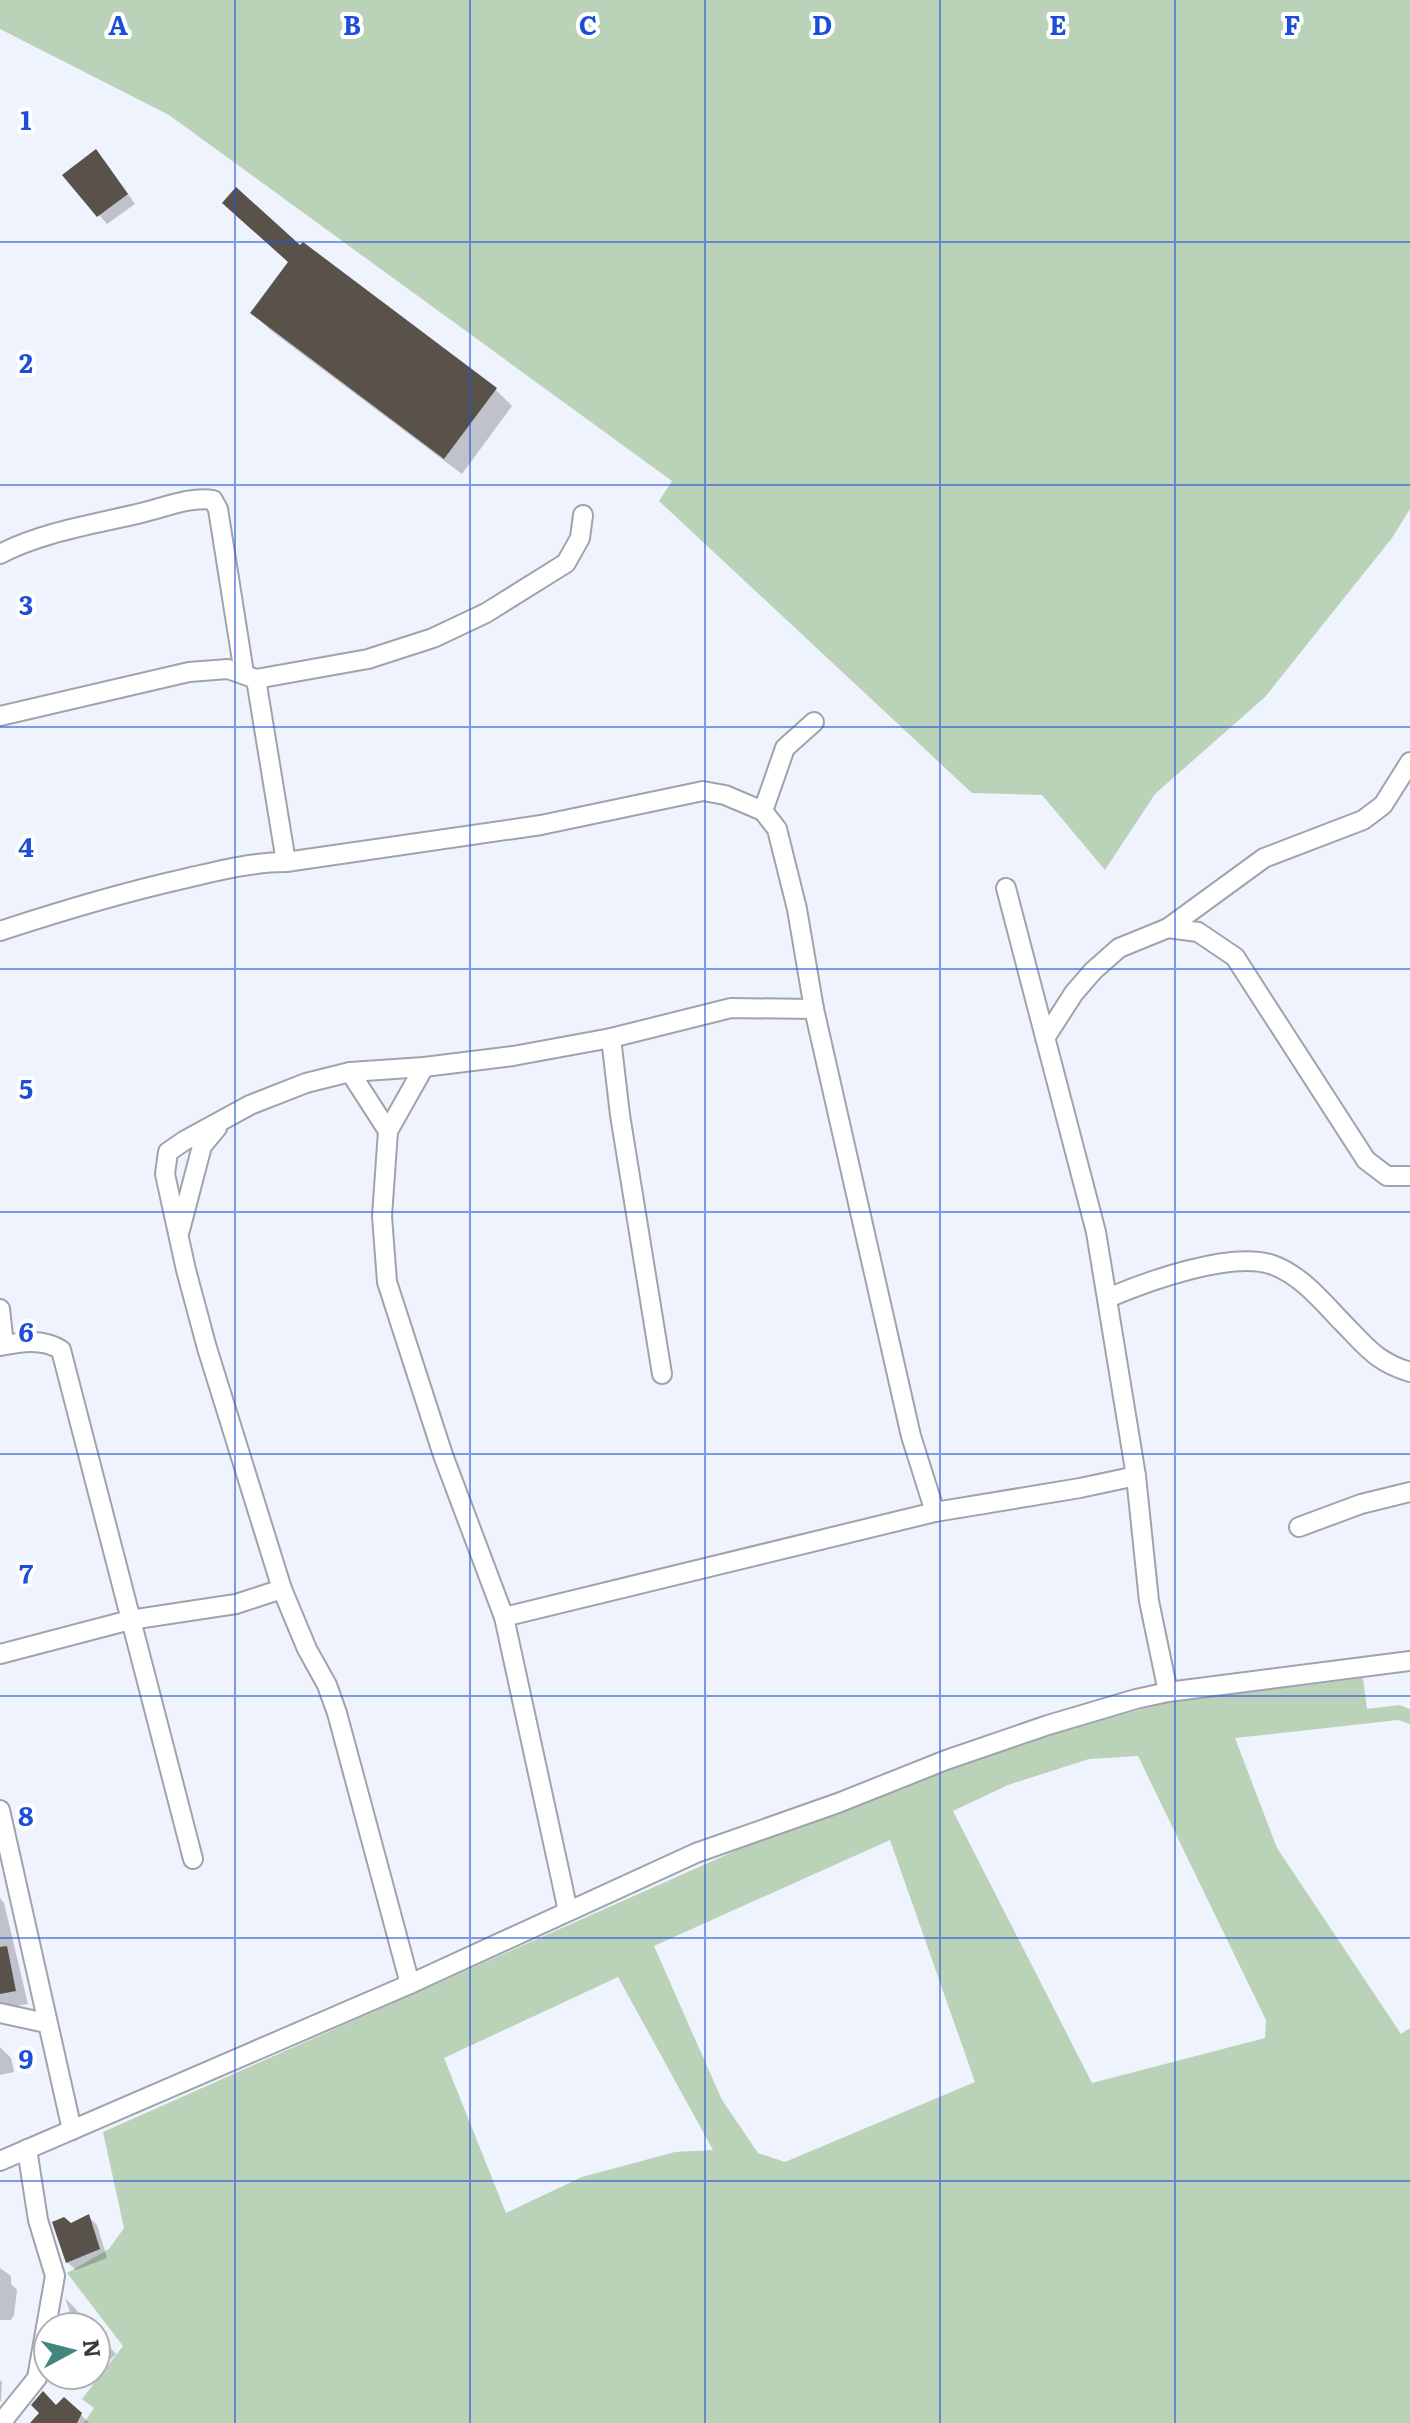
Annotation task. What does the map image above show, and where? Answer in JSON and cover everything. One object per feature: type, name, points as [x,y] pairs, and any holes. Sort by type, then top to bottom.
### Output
[{"type":"street","points":[[0,554],[17,545],[74,529],[179,504],[213,500],[218,509],[286,862]]},
{"type":"street","points":[[0,716],[189,672],[228,669],[250,676],[368,659],[433,638],[486,613],[566,563],[580,538],[583,515]]},
{"type":"street","points":[[763,811],[785,748],[814,722]]},
{"type":"street","points":[[1045,1038],[1074,993],[1119,948],[1168,928],[1264,858],[1363,820],[1383,805],[1410,762]]},
{"type":"street","points":[[0,931],[94,901],[267,862],[286,862],[541,825],[703,791],[725,795],[763,811],[777,829],[797,909],[814,1009],[911,1436],[935,1512]]},
{"type":"street","points":[[1006,888],[1096,1232],[1136,1476],[1149,1601],[1168,1692]]},
{"type":"street","points":[[1168,928],[1198,932],[1235,957],[1366,1160],[1387,1176],[1410,1176]]},
{"type":"street","points":[[410,1984],[337,1713],[282,1589],[207,1348],[165,1174],[168,1152],[226,1117],[306,1083],[350,1072],[513,1056],[611,1038],[731,1008],[814,1009]]},
{"type":"street","points":[[611,1038],[620,1115],[662,1374]]},
{"type":"street","points":[[424,1067],[388,1131],[382,1216],[387,1282],[443,1455],[504,1617],[568,1911]]},
{"type":"street","points":[[350,1072],[388,1131]]},
{"type":"street","points":[[179,1234],[202,1146],[226,1117]]},
{"type":"street","points":[[1108,1298],[1158,1277],[1211,1266],[1251,1262],[1272,1265],[1306,1285],[1384,1364],[1410,1372]]},
{"type":"street","points":[[0,1309],[2,1345],[42,1343],[61,1350],[193,1859]]},
{"type":"street","points":[[504,1617],[935,1512],[1136,1476]]},
{"type":"street","points":[[1299,1527],[1361,1504],[1410,1492]]},
{"type":"street","points":[[0,1654],[130,1620],[236,1604],[282,1589]]},
{"type":"street","points":[[0,2161],[410,1984],[696,1853],[838,1803],[946,1760],[1048,1725],[1168,1692],[1410,1661]]},
{"type":"street","points":[[0,1810],[72,2130]]},
{"type":"street","points":[[0,2013],[46,2023]]},
{"type":"street","points":[[1,2423],[37,2378],[55,2276],[38,2220],[27,2149]]},
{"type":"green space","points":[[0,0],[1410,0],[1410,509],[1392,538],[1265,697],[1155,794],[1105,870],[1042,795],[972,793],[659,501],[672,481],[169,115],[0,29]]},
{"type":"green space","points":[[1363,1678],[1367,1709],[1399,1705],[1410,1709],[1410,1724],[1398,1720],[1235,1738],[1277,1848],[1401,2034],[1410,2028],[1410,2423],[84,2423],[94,2408],[82,2399],[88,2391],[112,2391],[112,2360],[123,2346],[112,2332],[112,2311],[96,2311],[67,2273],[109,2249],[124,2228],[103,2132],[735,1851],[1019,1742],[1169,1702]],"holes":[[[1138,1756],[1266,2020],[1265,2038],[1092,2083],[953,1811],[1008,1785],[1089,1759]],[[890,1840],[975,2082],[785,2162],[758,2153],[722,2100],[654,1946]],[[618,1977],[713,2150],[675,2152],[582,2177],[506,2213],[444,2058]]]},
{"type":"building","points":[[96,149],[128,194],[97,217],[62,175]]},
{"type":"building","points":[[236,187],[300,245],[303,242],[497,388],[444,459],[250,313],[288,262],[222,203]]},
{"type":"building","points":[[7,1946],[16,1991],[0,1994],[0,1947]]},
{"type":"building","points":[[89,2214],[100,2249],[66,2263],[52,2222],[64,2217],[71,2223]]},
{"type":"building","points":[[43,2391],[56,2405],[64,2397],[82,2413],[77,2423],[30,2423],[39,2413],[31,2405]]}]
